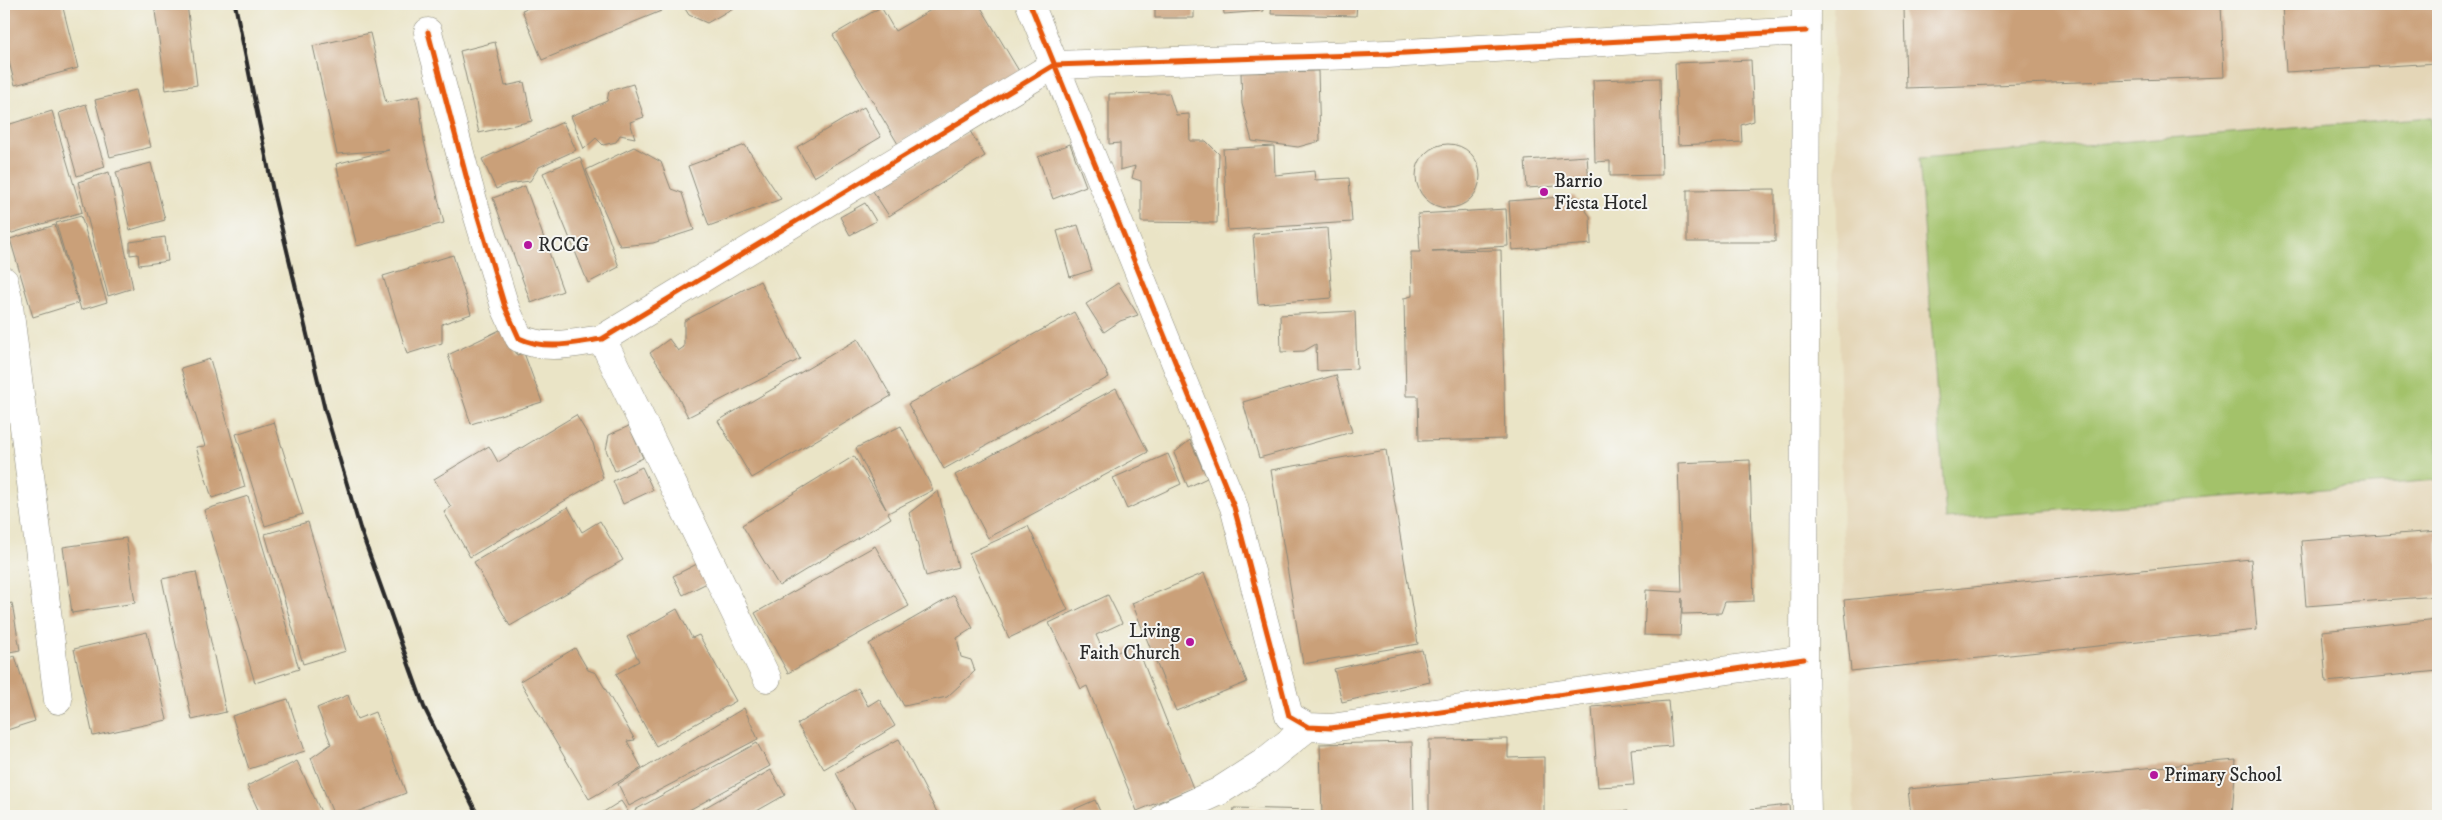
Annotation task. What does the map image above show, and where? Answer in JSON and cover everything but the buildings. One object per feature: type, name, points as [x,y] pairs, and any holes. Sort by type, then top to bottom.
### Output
[{"type":"street","points":[[1030,4],[1234,507],[1289,716],[1308,727],[1331,728],[1804,659]]},
{"type":"street","points":[[1806,4],[1804,659],[1807,816]]},
{"type":"street","points":[[428,32],[469,187],[505,307],[520,338],[530,343],[547,346],[602,339],[1054,65],[1387,54],[1806,31]]},
{"type":"street","points":[[4,281],[8,298],[58,700]]},
{"type":"street","points":[[602,339],[767,678]]},
{"type":"street","points":[[1165,816],[1218,792],[1263,763],[1308,727]]},
{"type":"shaded area","points":[[1833,4],[2438,4],[2438,816],[1854,816],[1851,671],[1844,600]]},
{"type":"green space","points":[[2431,117],[2438,214],[2438,480],[1946,519],[1919,158]]},
{"type":"railway","points":[[235,4],[274,196],[325,410],[360,528],[424,707],[478,816]]},
{"type":"cycle path","points":[[1030,4],[1234,507],[1289,716],[1308,727],[1331,728],[1804,659]]},
{"type":"cycle path","points":[[428,32],[469,187],[505,307],[519,338],[539,344],[560,345],[602,339],[1054,65],[1387,54],[1806,31]]},
{"type":"place","name":"Barrio Fiesta Hotel","points":[[1544,192]]},
{"type":"place","name":"RCCG","points":[[528,245]]},
{"type":"place","name":"Living Faith Church","points":[[1190,642]]},
{"type":"place","name":"Primary School","points":[[2154,775]]}]
